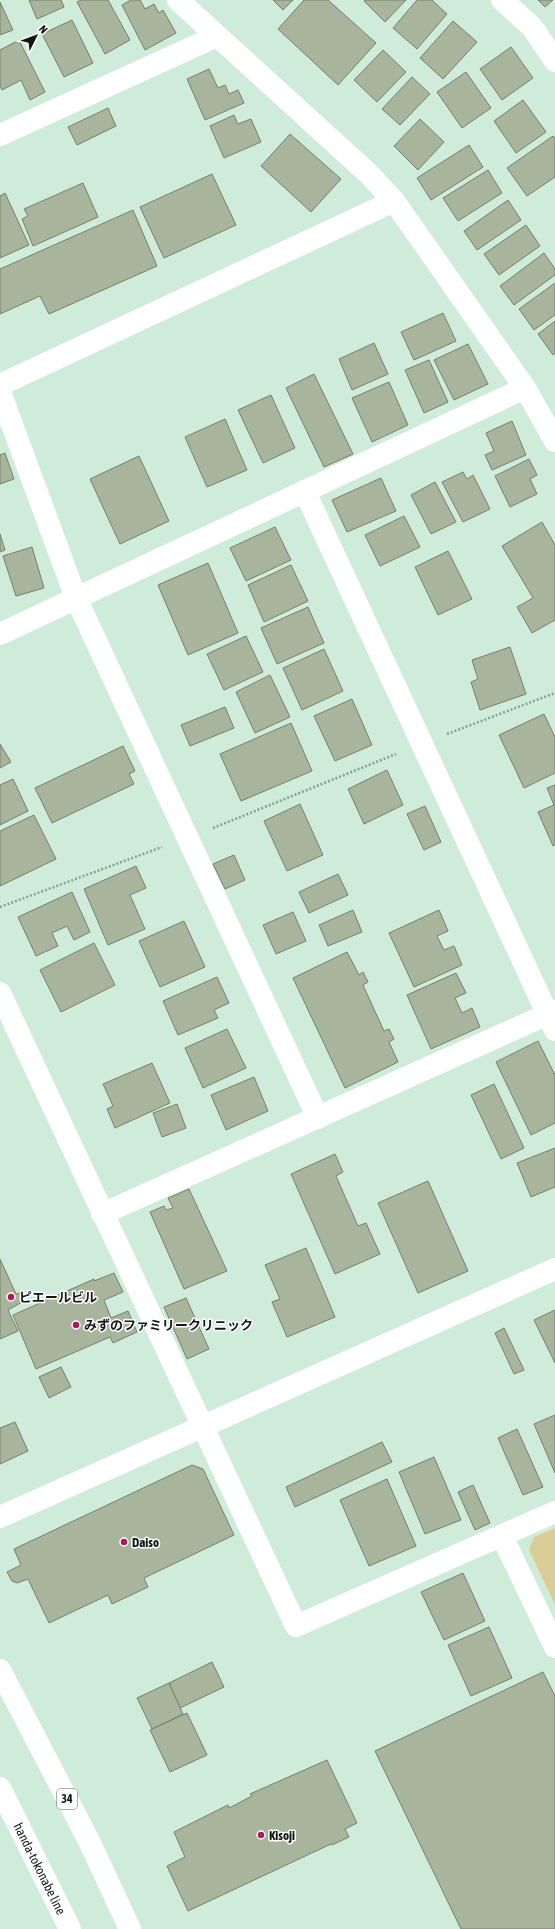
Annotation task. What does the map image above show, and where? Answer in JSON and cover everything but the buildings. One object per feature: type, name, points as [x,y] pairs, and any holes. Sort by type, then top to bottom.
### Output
[{"type":"street","points":[[178,0],[370,175],[394,201],[525,388],[555,441]]},
{"type":"street","points":[[502,0],[532,27],[555,61]]},
{"type":"street","points":[[0,135],[217,36]]},
{"type":"street","points":[[0,385],[394,201]]},
{"type":"street","points":[[0,634],[306,492],[525,388]]},
{"type":"street","points":[[0,392],[76,598],[318,1118]]},
{"type":"street","points":[[102,1214],[318,1118],[552,1019],[306,492]]},
{"type":"street","points":[[0,993],[102,1214],[296,1626],[555,1512]]},
{"type":"street","points":[[0,1517],[555,1270]]},
{"type":"street","points":[[502,1536],[555,1648]]},
{"type":"street","name":"34","points":[[0,1670],[89,1841],[130,1929]]},
{"type":"street","name":"handa-tokonabe line","points":[[0,1788],[70,1929]]},
{"type":"path","points":[[0,908],[188,838],[422,743],[555,693]]},
{"type":"shaded area","points":[[555,1528],[555,1605],[529,1550],[534,1537]]},
{"type":"place","name":"ピエールビル","points":[[11,1297]]},
{"type":"place","name":"みずのファミリークリニック","points":[[76,1325]]},
{"type":"place","name":"Daiso","points":[[124,1542]]},
{"type":"place","name":"Kisoji","points":[[261,1835]]}]
